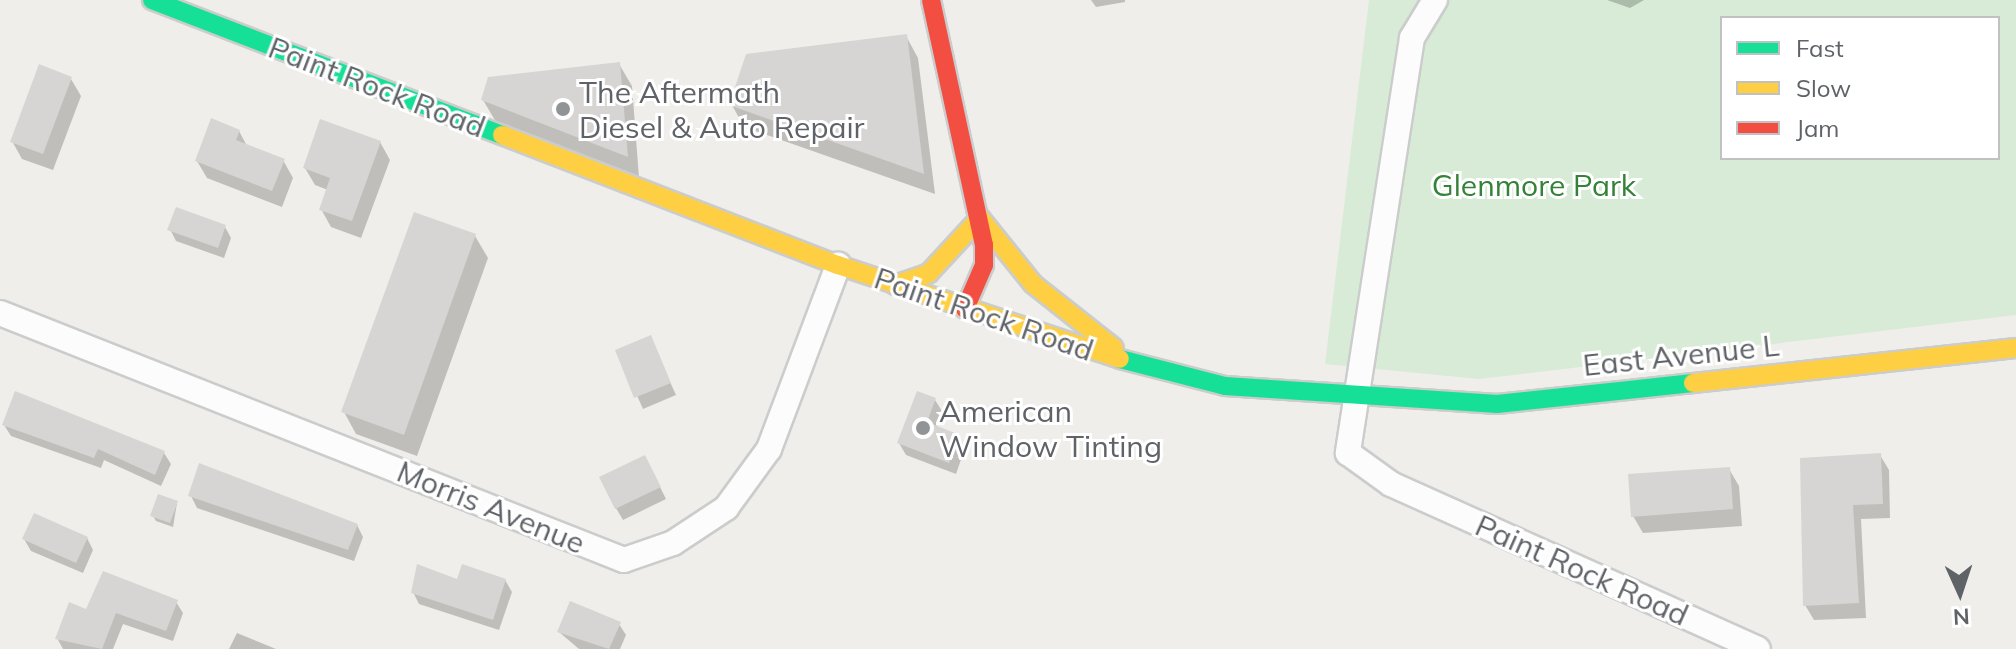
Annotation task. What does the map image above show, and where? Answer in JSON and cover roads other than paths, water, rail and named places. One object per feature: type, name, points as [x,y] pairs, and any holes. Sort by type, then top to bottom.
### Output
[{"type":"main road","name":"Paint Rock Road","points":[[152,0],[838,265],[965,309],[1138,363],[1225,386],[1352,399]]},
{"type":"main road","points":[[931,0],[980,218],[984,265],[965,309]]},
{"type":"main road","points":[[895,285],[929,273],[980,218]]},
{"type":"main road","points":[[980,218],[1067,316],[1138,363]]},
{"type":"main road","name":"East Avenue L","points":[[1352,399],[1497,404],[2016,348]]},
{"type":"street","points":[[1352,399],[1412,38],[1435,0]]},
{"type":"street","name":"Morris Avenue","points":[[0,313],[624,560],[673,543],[726,508],[743,485],[769,449],[838,265]]},
{"type":"street","name":"Paint Rock Road","points":[[1352,399],[1348,453],[1391,484],[1758,649]]},
{"type":"place","name":"The Aftermath Diesel & Auto Repair","points":[[563,109]]},
{"type":"place","name":"American Window Tinting","points":[[923,428]]},
{"type":"park label","name":"Glenmore Park","points":[[1534,185]]}]
